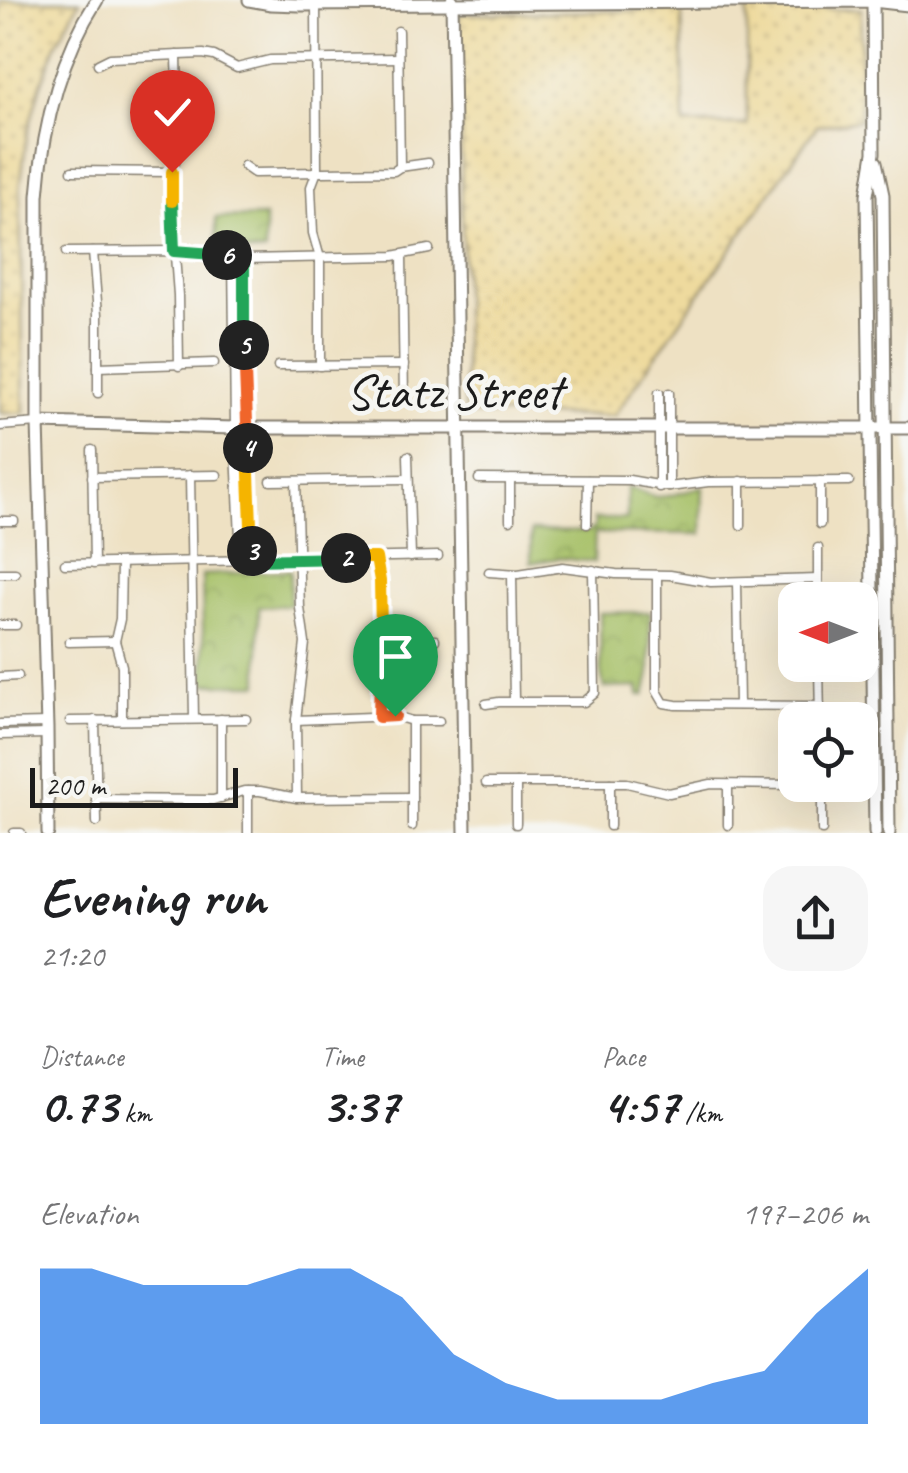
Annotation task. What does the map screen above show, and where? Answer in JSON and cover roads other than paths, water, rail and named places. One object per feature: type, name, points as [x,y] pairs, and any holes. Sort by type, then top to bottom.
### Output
[{"type":"street","points":[[48,833],[38,423],[38,196],[46,125],[64,65],[97,0]]},
{"type":"street","points":[[248,0],[272,4],[873,0],[908,5]]},
{"type":"street","points":[[867,582],[867,195],[874,153],[873,0]]},
{"type":"street","points":[[452,1],[464,833]]},
{"type":"street","points":[[316,4],[317,171],[311,186],[313,232],[320,258],[320,366]]},
{"type":"street","points":[[398,31],[400,167]]},
{"type":"street","points":[[98,64],[110,58],[203,54],[236,68],[270,60],[398,58]]},
{"type":"street","points":[[177,56],[179,150],[172,172],[179,366]]},
{"type":"street","points":[[874,153],[883,195],[887,641],[882,785],[876,833]]},
{"type":"street","points":[[244,166],[254,173],[394,171],[428,163]]},
{"type":"street","points":[[72,171],[172,172]]},
{"type":"street","points":[[868,207],[875,212],[876,230],[883,245]]},
{"type":"street","points":[[66,252],[174,251],[244,259],[402,255],[429,250]]},
{"type":"street","points":[[93,252],[98,393]]},
{"type":"street","points":[[402,255],[404,400]]},
{"type":"street","points":[[233,256],[252,560]]},
{"type":"street","points":[[241,560],[244,259]]},
{"type":"street","points":[[98,367],[214,363]]},
{"type":"street","points":[[278,366],[404,364]]},
{"type":"street","points":[[664,393],[664,487]]},
{"type":"street","name":"Statz Street","points":[[0,426],[38,423],[241,428],[908,428]]},
{"type":"street","points":[[92,450],[94,564]]},
{"type":"street","points":[[408,456],[410,557]]},
{"type":"street","points":[[190,475],[194,719]]},
{"type":"street","points":[[92,477],[216,475]]},
{"type":"street","points":[[271,481],[408,479]]},
{"type":"street","points":[[479,480],[629,480],[664,487],[700,482],[848,481]]},
{"type":"street","points":[[510,480],[510,520]]},
{"type":"street","points":[[587,524],[588,480]]},
{"type":"street","points":[[296,481],[304,643],[296,720],[297,798]]},
{"type":"street","points":[[742,481],[742,525]]},
{"type":"street","points":[[820,481],[820,524]]},
{"type":"street","points":[[0,522],[14,521]]},
{"type":"street","points":[[489,572],[512,574],[563,566],[711,582],[818,579],[818,548]]},
{"type":"street","points":[[66,564],[438,556]]},
{"type":"street","points":[[376,558],[382,642],[379,717]]},
{"type":"street","points":[[121,563],[116,641],[122,666],[122,720]]},
{"type":"street","points":[[486,704],[584,702],[591,698],[596,688],[593,570]]},
{"type":"street","points":[[0,573],[15,573]]},
{"type":"street","points":[[512,574],[514,702]]},
{"type":"street","points":[[657,575],[657,691],[664,703],[778,705]]},
{"type":"street","points":[[738,582],[739,705]]},
{"type":"street","points":[[0,625],[16,625]]},
{"type":"street","points":[[382,642],[435,640]]},
{"type":"street","points":[[70,642],[116,641]]},
{"type":"street","points":[[878,641],[887,641]]},
{"type":"street","points":[[0,676],[18,676]]},
{"type":"street","points":[[871,682],[889,833]]},
{"type":"street","points":[[296,720],[402,717],[439,721]]},
{"type":"street","points":[[221,719],[222,798]]},
{"type":"street","points":[[70,721],[246,719]]},
{"type":"street","points":[[95,720],[96,822]]},
{"type":"street","points":[[412,721],[412,826]]},
{"type":"street","points":[[0,724],[47,729]]},
{"type":"street","points":[[0,735],[47,729]]},
{"type":"street","points":[[486,782],[627,783],[669,793],[702,785],[778,785]]},
{"type":"street","points":[[516,782],[516,824]]},
{"type":"street","points":[[610,783],[610,826]]},
{"type":"street","points":[[728,785],[728,825]]},
{"type":"street","points":[[96,799],[213,800],[248,791],[297,798],[412,797]]},
{"type":"street","points":[[248,791],[248,833]]},
{"type":"street","points":[[822,802],[822,830]]},
{"type":"street","points":[[14,833],[22,833]]}]
